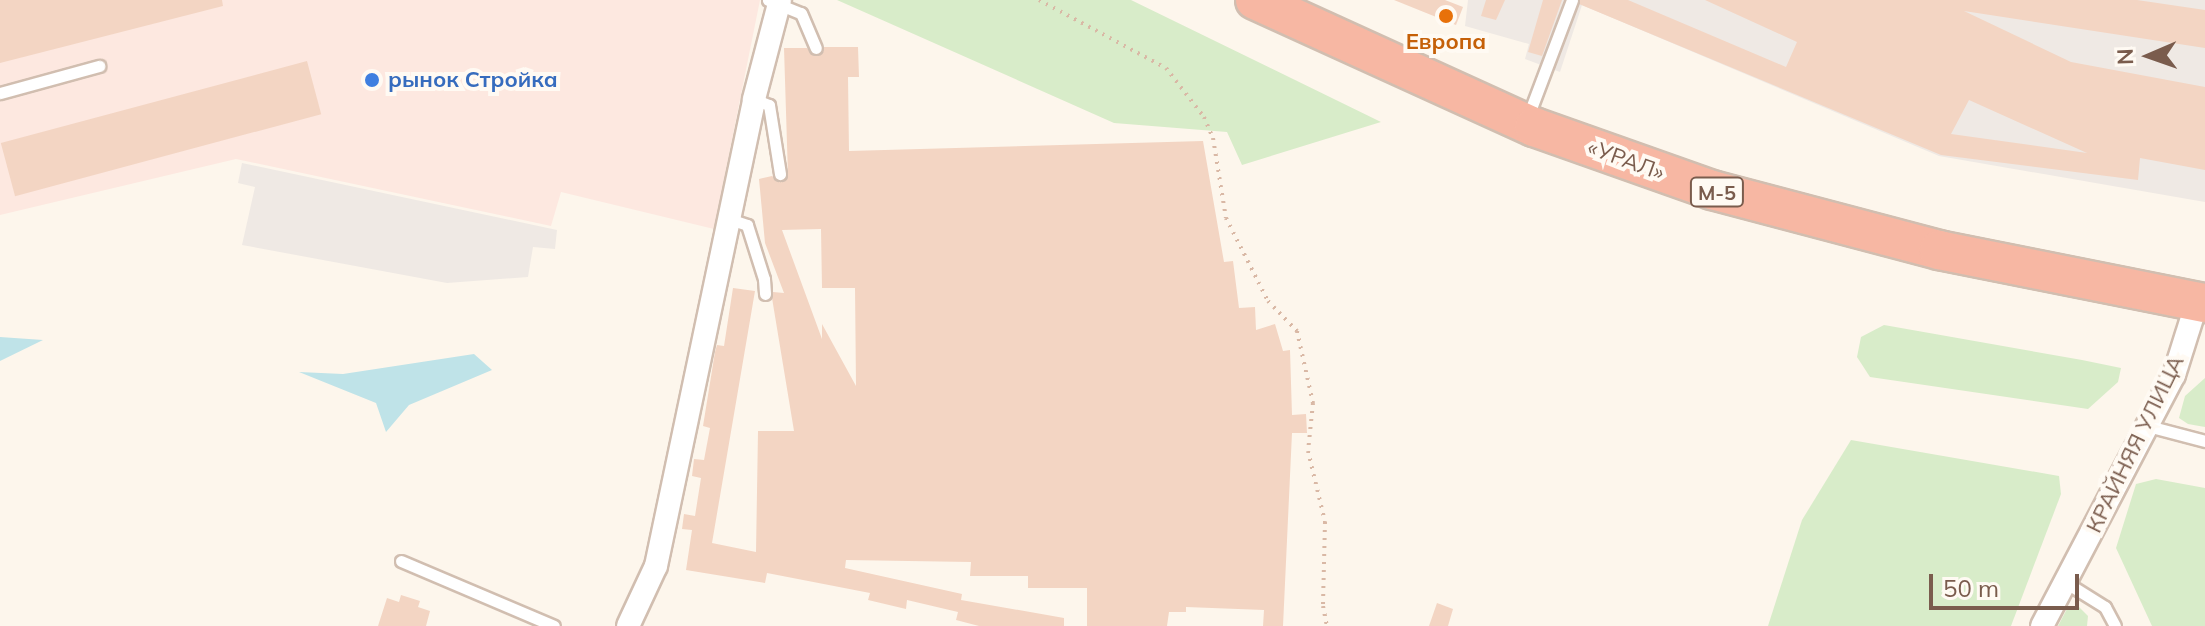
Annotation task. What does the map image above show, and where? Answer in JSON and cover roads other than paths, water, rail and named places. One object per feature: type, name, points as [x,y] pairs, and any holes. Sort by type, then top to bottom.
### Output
[{"type":"highway","name":"«УРАЛ»","points":[[1255,0],[1526,123],[1712,190],[1939,250],[2201,303]]},
{"type":"street","points":[[628,626],[656,566],[776,2]]},
{"type":"street","name":"КРАЙНЯЯ УЛИЦА","points":[[2042,626],[2174,375],[2201,303]]},
{"type":"lane","points":[[1526,123],[1572,0]]},
{"type":"lane","points":[[776,2],[801,13],[816,48]]},
{"type":"lane","points":[[0,93],[99,66]]},
{"type":"lane","points":[[754,99],[769,105],[780,174]]},
{"type":"lane","points":[[729,219],[747,225],[764,279],[765,294]]},
{"type":"lane","points":[[2148,426],[2205,441]]},
{"type":"lane","points":[[401,561],[554,626]]},
{"type":"lane","points":[[2065,582],[2105,607],[2115,626]]},
{"type":"water","points":[[0,337],[43,340],[0,361]]},
{"type":"water","points":[[474,354],[492,370],[409,405],[386,432],[376,403],[299,372],[343,374]]},
{"type":"place","name":"Европа","points":[[1446,16]]},
{"type":"place","name":"рынок Стройка","points":[[372,80]]}]
